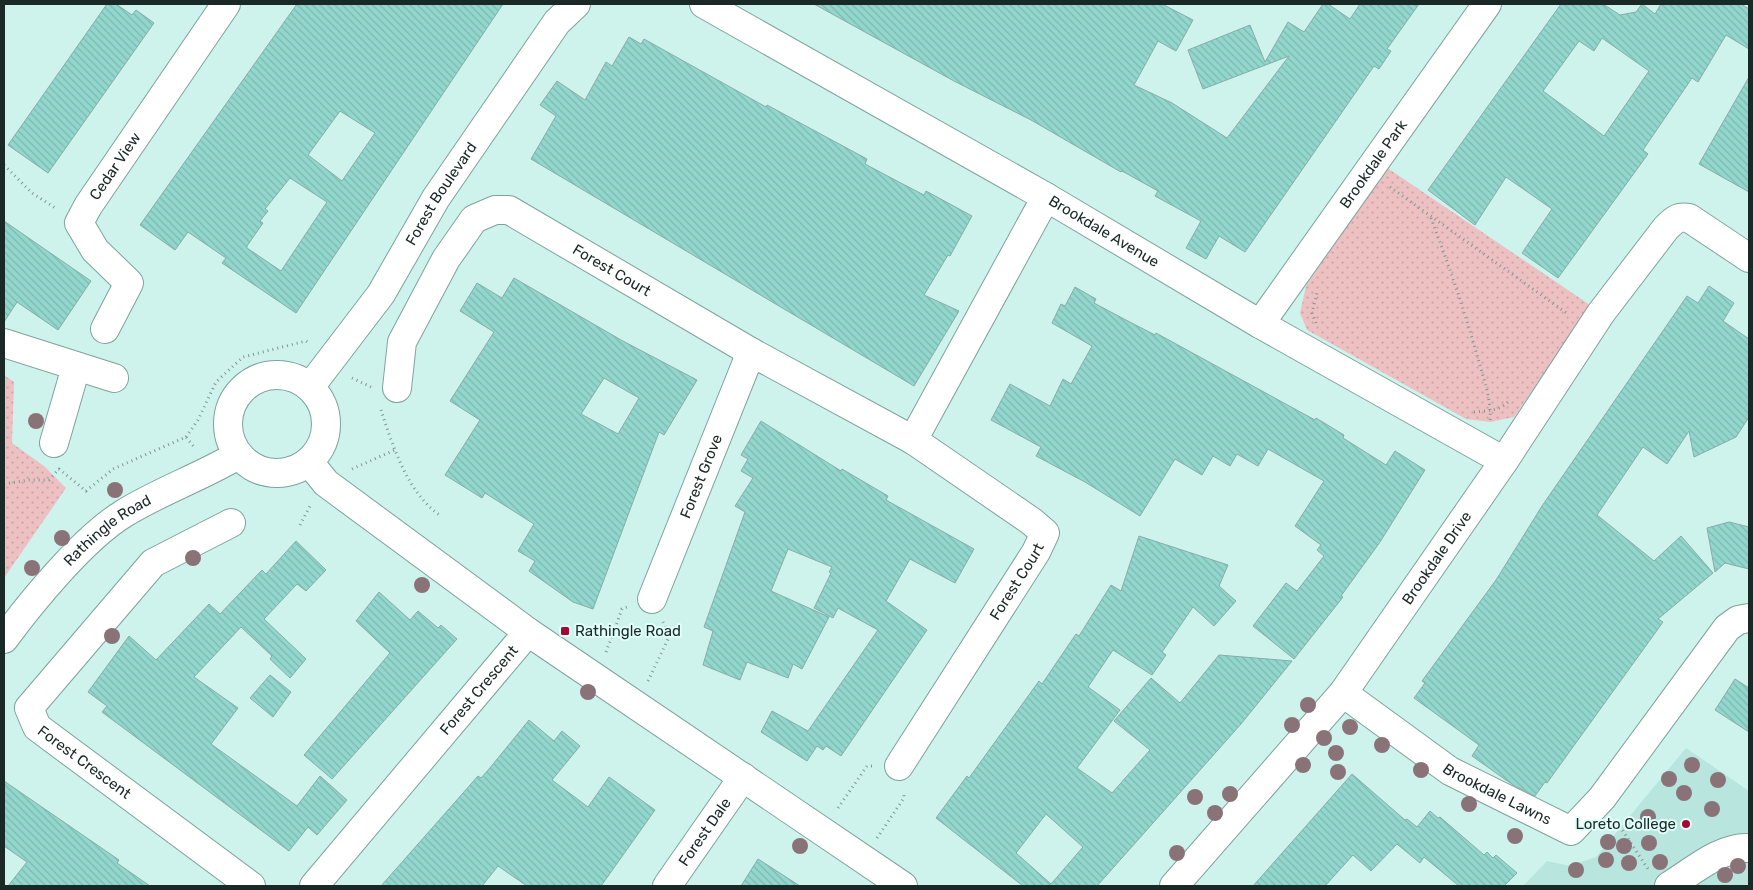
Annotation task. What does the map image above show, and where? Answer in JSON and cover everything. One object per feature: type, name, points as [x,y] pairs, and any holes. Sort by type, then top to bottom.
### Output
[{"type":"street","name":"Forest Boulevard","points":[[310,387],[382,294],[436,198],[557,22],[576,4]]},
{"type":"street","name":"Brookdale Avenue","points":[[704,4],[1046,197],[1260,324],[1495,456]]},
{"type":"street","name":"Brookdale Park","points":[[1260,324],[1487,4]]},
{"type":"street","name":"Cedar View","points":[[79,223],[88,206],[216,8]]},
{"type":"street","points":[[914,440],[1046,197]]},
{"type":"street","name":"Forest Court","points":[[389,397],[402,342],[437,275],[474,220],[494,210],[509,210],[751,352],[914,440],[1030,521],[1045,534],[1036,552],[899,766]]},
{"type":"street","name":"Brookdale Drive","points":[[1174,886],[1343,693],[1495,456],[1666,228],[1681,216],[1698,222],[1749,258]]},
{"type":"street","points":[[79,223],[95,250],[129,283],[105,329]]},
{"type":"street","points":[[4,343],[114,378]]},
{"type":"street","name":"Forest Grove","points":[[652,600],[751,352]]},
{"type":"street","points":[[54,442],[76,367]]},
{"type":"street","points":[[280,375],[296,378],[310,387],[320,401],[326,416],[326,433],[320,449],[309,462],[295,470],[280,473],[264,472],[250,465],[238,455],[231,440],[228,424],[230,408],[244,388],[264,376],[280,375]]},
{"type":"street","name":"Rathingle Road","points":[[4,639],[21,616],[80,551],[121,515],[166,490],[212,471],[238,455]]},
{"type":"street","points":[[309,462],[326,483],[528,632],[903,886]]},
{"type":"street","name":"Forest Crescent","points":[[231,523],[153,563],[29,708],[37,727],[251,886]]},
{"type":"street","name":"Brookdale Lawns","points":[[1343,693],[1450,771],[1571,831],[1602,798],[1727,628],[1738,620],[1749,618]]},
{"type":"street","name":"Forest Crescent","points":[[314,886],[528,632]]},
{"type":"street","name":"Forest Dale","points":[[667,886],[742,777]]},
{"type":"street","points":[[1660,879],[1722,854],[1749,848]]},
{"type":"path","points":[[1376,160],[1390,189],[1571,316],[1567,322]]},
{"type":"path","points":[[4,164],[32,193],[79,223]]},
{"type":"path","points":[[1430,217],[1460,295],[1491,411],[1495,456]]},
{"type":"path","points":[[1318,329],[1312,313],[1317,294],[1322,286]]},
{"type":"path","points":[[4,484],[29,480],[48,480],[59,469],[86,491],[113,469],[186,437],[198,420],[216,382],[243,357],[306,341],[359,383],[374,388],[389,397],[391,442],[407,475],[427,506],[441,516]]},
{"type":"path","points":[[1465,408],[1474,412],[1491,411],[1503,406],[1513,397]]},
{"type":"path","points":[[186,437],[212,471]]},
{"type":"path","points":[[589,672],[606,652],[622,609],[652,600],[670,635],[647,684],[634,703]]},
{"type":"path","points":[[823,831],[867,766],[899,766],[904,798],[863,859]]},
{"type":"path","points":[[1602,798],[1660,879]]},
{"type":"shaded area","points":[[1386,167],[1590,305],[1514,417],[1490,422],[1466,419],[1307,330],[1300,313],[1306,286]]},
{"type":"shaded area","points":[[4,375],[14,382],[12,443],[44,466],[66,488],[4,578]]},
{"type":"shaded area","name":"Loreto College","points":[[1686,748],[1749,791],[1749,886],[1523,886],[1547,861],[1570,866],[1596,857]]},
{"type":"building","points":[[107,4],[116,4],[132,15],[136,10],[154,23],[48,173],[8,145]]},
{"type":"building","points":[[297,4],[503,4],[296,313],[222,263],[226,258],[188,232],[175,250],[140,225]],"holes":[[[340,111],[375,133],[342,181],[308,155]],[[290,178],[327,202],[281,271],[247,248],[247,246],[263,223],[260,221],[268,211],[265,209]]]},
{"type":"building","points":[[814,4],[1162,4],[1193,20],[1176,51],[1158,41],[1134,85],[1172,103],[1227,138],[1289,56],[1203,89],[1188,50],[1250,25],[1265,62],[1288,22],[1304,32],[1323,4],[1328,4],[1350,19],[1360,4],[1419,4],[1387,49],[1391,51],[1379,69],[1374,66],[1245,252],[1219,236],[1206,259],[1186,248],[1201,221],[1155,196],[1158,191],[1031,120],[954,81]]},
{"type":"building","points":[[1561,4],[1603,4],[1620,15],[1636,12],[1642,4],[1655,14],[1661,4],[1741,4],[1749,9],[1749,49],[1726,35],[1698,82],[1692,78],[1643,150],[1648,154],[1558,278],[1522,253],[1552,209],[1506,177],[1475,225],[1428,190]],"holes":[[[1602,38],[1649,71],[1604,136],[1543,91],[1579,41],[1594,51]]]},
{"type":"building","points":[[629,37],[641,44],[644,39],[766,107],[767,105],[867,159],[865,164],[924,195],[926,191],[972,216],[950,256],[948,255],[924,295],[959,311],[914,386],[531,159],[556,116],[540,105],[557,81],[585,100],[606,62],[612,66]]},
{"type":"building","points":[[1749,77],[1749,192],[1699,164]]},
{"type":"building","points":[[4,221],[91,281],[58,330],[17,302],[4,322]]},
{"type":"building","points":[[514,278],[621,340],[697,380],[664,435],[659,432],[593,609],[573,602],[529,571],[535,561],[518,551],[534,524],[485,493],[482,498],[445,475],[480,420],[450,401],[494,332],[460,311],[477,283],[502,298]],"holes":[[[604,378],[639,398],[618,434],[581,414]]]},
{"type":"building","points":[[1709,286],[1734,303],[1723,321],[1749,339],[1749,417],[1736,437],[1694,457],[1689,431],[1667,464],[1643,447],[1597,515],[1654,561],[1681,536],[1713,573],[1658,619],[1663,622],[1547,783],[1545,782],[1535,796],[1513,785],[1472,756],[1479,745],[1414,698],[1425,683],[1422,681],[1496,580],[1542,506],[1687,296],[1698,303]]},
{"type":"building","points":[[1075,287],[1096,299],[1094,303],[1155,335],[1156,333],[1315,420],[1316,418],[1344,435],[1343,438],[1386,465],[1395,451],[1425,470],[1380,542],[1341,596],[1343,597],[1294,659],[1253,626],[1286,583],[1297,591],[1324,556],[1317,550],[1321,545],[1295,526],[1324,481],[1268,449],[1258,466],[1237,454],[1230,466],[1213,456],[1202,475],[1175,459],[1140,516],[1085,482],[1036,456],[1041,447],[991,420],[1010,384],[1050,406],[1063,379],[1071,384],[1092,346],[1052,323],[1061,304],[1065,306]]},
{"type":"building","points":[[761,421],[841,471],[842,469],[888,496],[886,500],[974,549],[955,583],[910,559],[886,601],[927,630],[841,756],[826,746],[823,750],[817,746],[807,761],[761,732],[772,711],[808,731],[878,630],[838,608],[833,618],[814,608],[832,567],[788,549],[771,591],[829,617],[802,669],[793,664],[788,678],[747,662],[740,680],[703,665],[713,631],[704,627],[745,512],[735,506],[753,478],[741,471],[748,459],[741,455]]},
{"type":"building","points":[[1729,522],[1749,527],[1749,569],[1725,563],[1715,572],[1707,528]]},
{"type":"building","points":[[1139,536],[1228,565],[1219,586],[1236,601],[1214,626],[1193,607],[1162,652],[1166,655],[1152,675],[1113,650],[1088,687],[1120,710],[1077,768],[1112,793],[1150,750],[1114,721],[1151,678],[1180,703],[1219,655],[1292,661],[1241,724],[1097,886],[1023,886],[936,818],[967,776],[969,778],[1039,681],[1042,684],[1076,634],[1079,636],[1111,585],[1121,591]],"holes":[[[1046,814],[1083,847],[1051,884],[1016,853]]]},
{"type":"building","points":[[296,541],[326,570],[306,591],[297,584],[264,619],[306,659],[290,678],[270,659],[272,656],[241,627],[194,677],[238,708],[211,744],[297,806],[320,776],[347,800],[317,835],[308,827],[289,851],[102,712],[107,706],[88,692],[129,636],[156,660],[209,604],[220,614],[262,570],[266,574]]},
{"type":"building","points":[[379,592],[410,620],[418,611],[438,628],[441,625],[457,639],[332,779],[304,755],[390,653],[356,621]]},
{"type":"building","points":[[270,675],[291,692],[273,717],[250,698]]},
{"type":"building","points":[[1735,679],[1749,688],[1749,732],[1715,710]]},
{"type":"building","points":[[529,720],[554,741],[562,731],[580,746],[552,780],[588,807],[609,777],[655,810],[601,886],[527,886],[498,866],[482,886],[381,886],[478,776],[481,778]]},
{"type":"building","points":[[1352,774],[1405,820],[1407,819],[1417,827],[1430,811],[1438,818],[1440,817],[1484,855],[1487,852],[1493,858],[1496,855],[1517,873],[1504,886],[1459,886],[1424,857],[1420,863],[1397,844],[1371,871],[1353,855],[1325,886],[1253,886]]},
{"type":"building","points":[[4,781],[119,860],[117,863],[150,886],[8,886],[27,862],[4,846]]},
{"type":"building","points":[[758,859],[800,886],[741,886]]},
{"type":"place","name":"Rathingle Road","points":[[565,631]]},
{"type":"place","name":"Loreto College","points":[[1686,824]]}]
